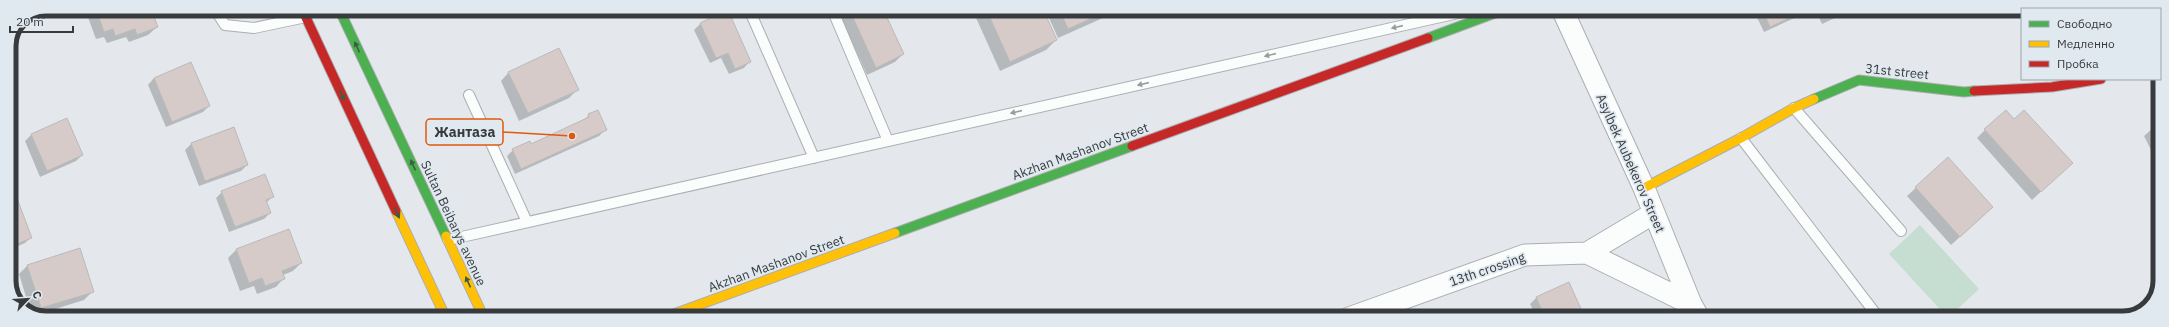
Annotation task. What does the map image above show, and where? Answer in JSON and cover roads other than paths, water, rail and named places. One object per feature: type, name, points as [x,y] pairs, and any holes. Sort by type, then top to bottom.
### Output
[{"type":"street","points":[[306,16],[315,29],[443,311]]},
{"type":"street","name":"Sultan Beibarys avenue","points":[[340,16],[481,311]]},
{"type":"street","name":"Akzhan Mashanov Street","points":[[682,311],[1487,16]]},
{"type":"street","name":"Asylbek Aubekerov Street","points":[[1565,16],[1644,188],[1695,311]]},
{"type":"street","name":"31st street","points":[[1644,188],[1741,138],[1794,108],[1859,80],[1964,92],[2052,87],[2095,80]]},
{"type":"street","points":[[1587,253],[1654,213]]},
{"type":"street","name":"13th crossing","points":[[1368,311],[1525,254],[1587,253],[1695,311]]},
{"type":"lane","points":[[219,16],[225,25],[254,28],[294,16]]},
{"type":"lane","points":[[752,16],[814,158]]},
{"type":"lane","points":[[835,16],[888,141]]},
{"type":"lane","points":[[448,240],[1445,16]]},
{"type":"lane","points":[[469,95],[527,222]]},
{"type":"lane","points":[[1794,108],[1901,231]]},
{"type":"lane","points":[[1741,138],[1874,311]]},
{"type":"place","name":"Жантаза","points":[[572,136]]}]
